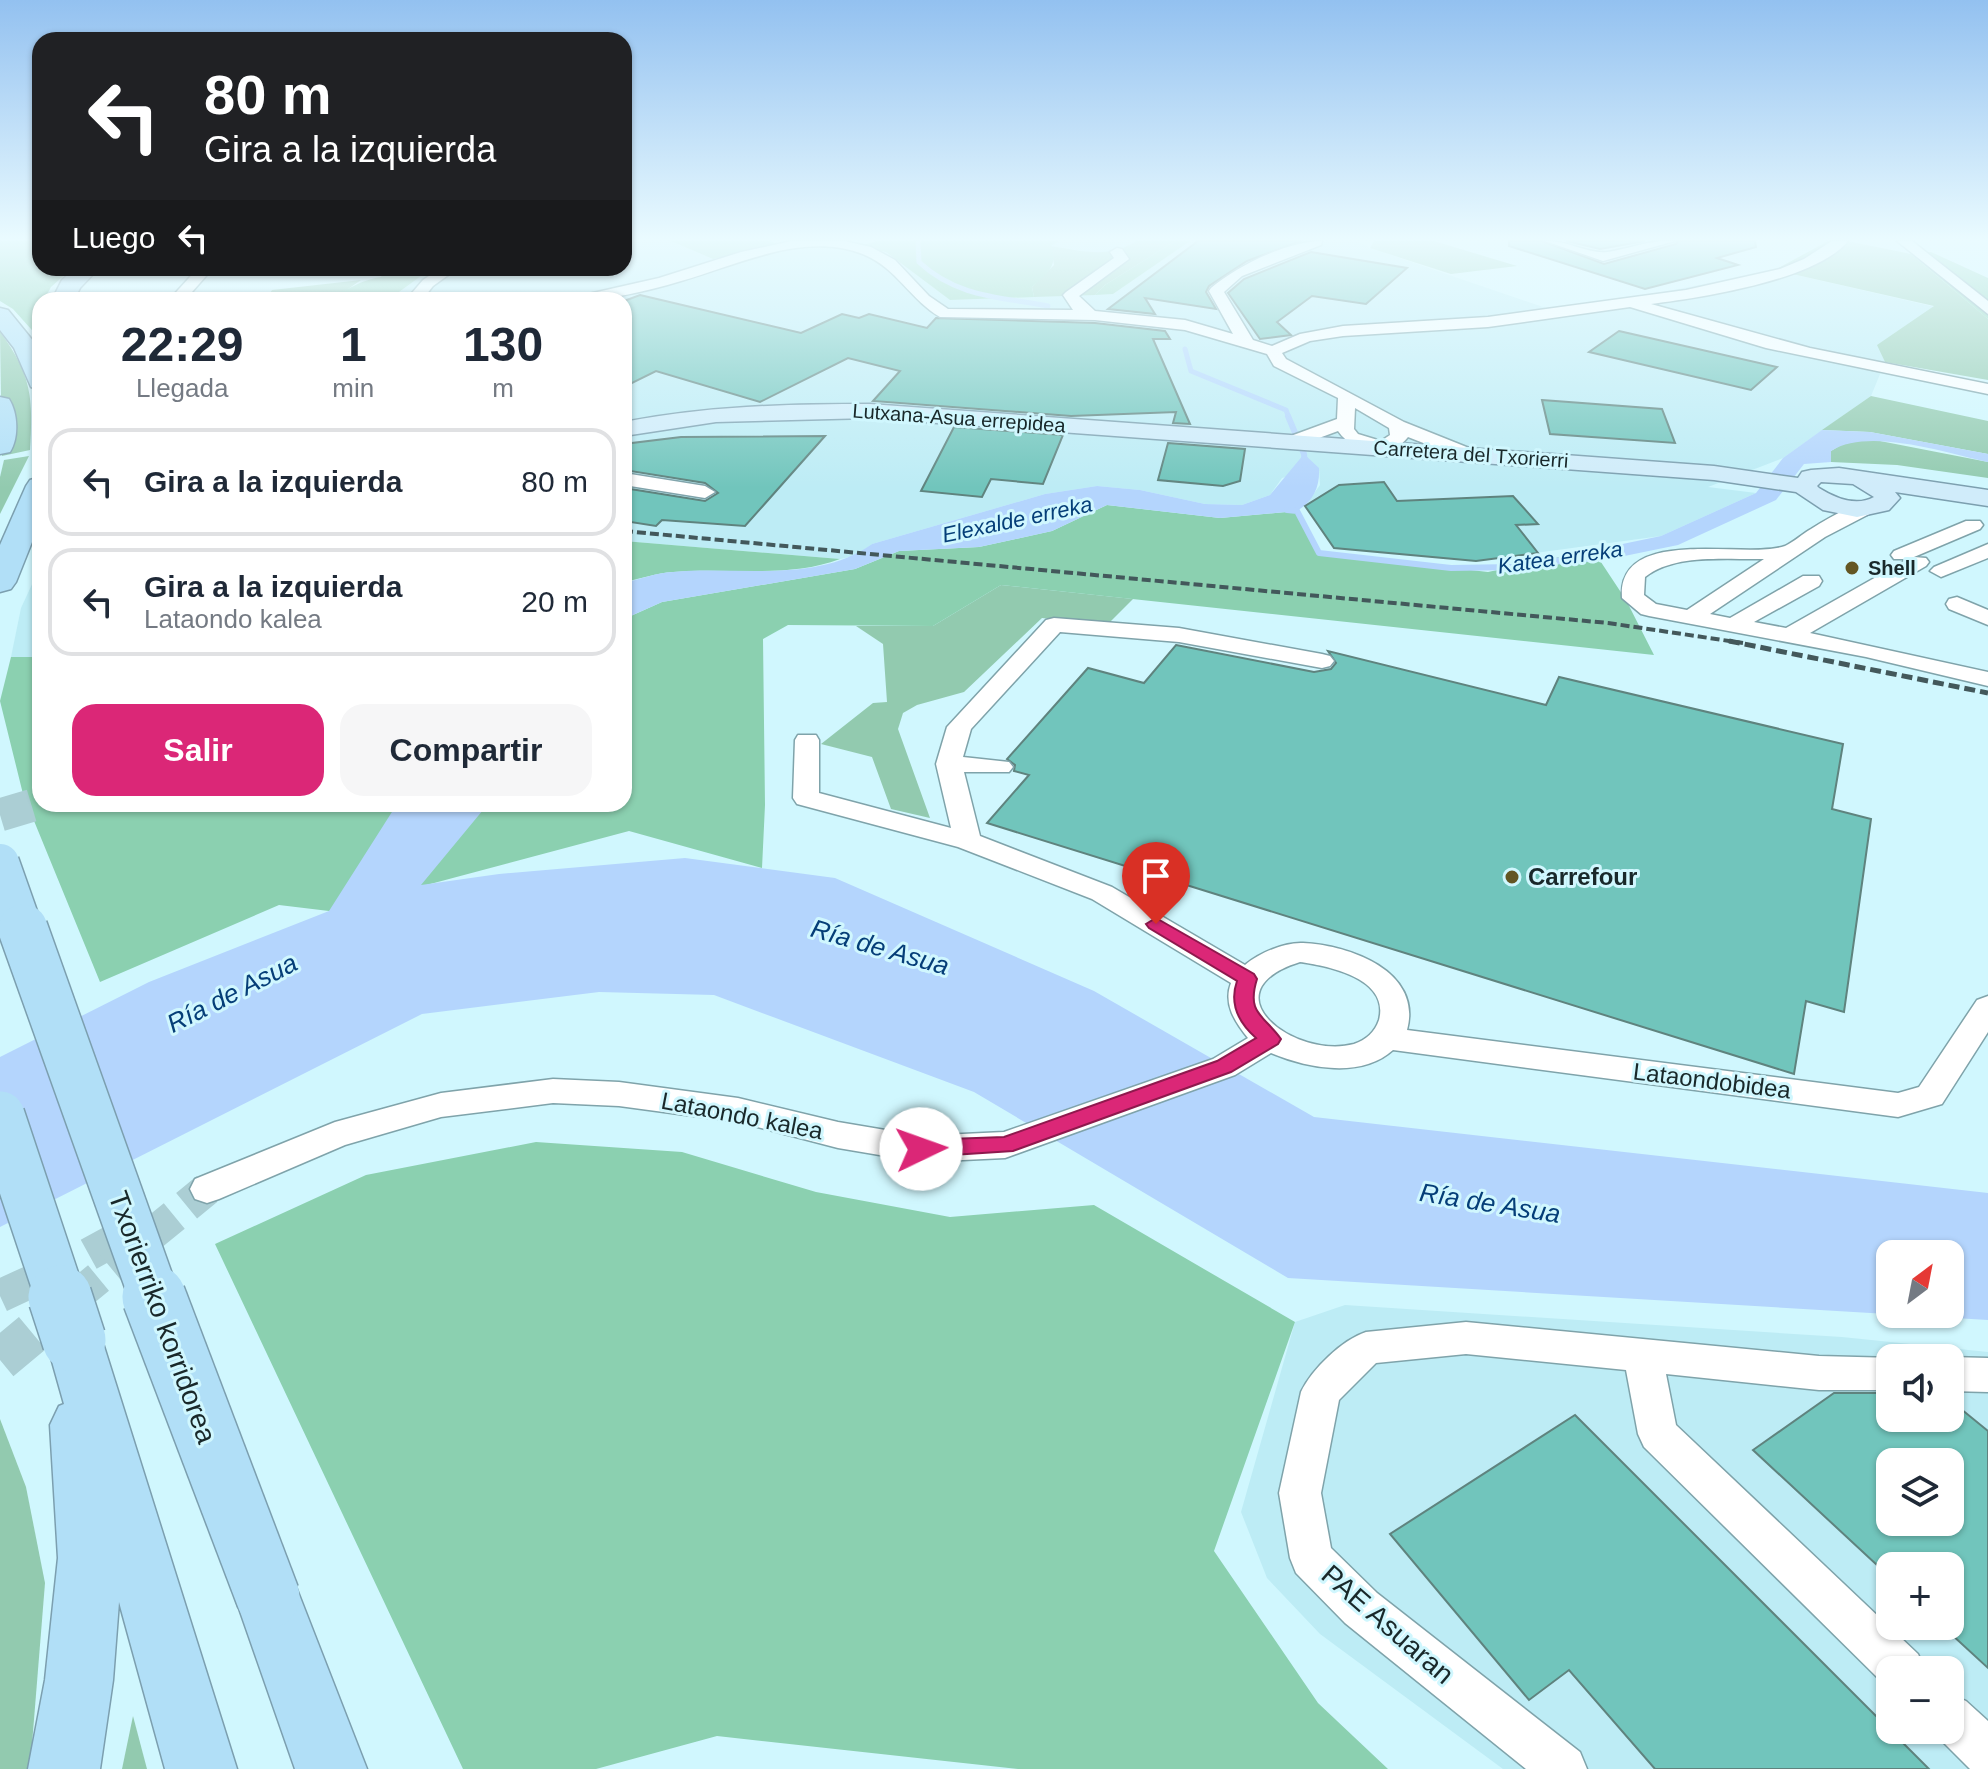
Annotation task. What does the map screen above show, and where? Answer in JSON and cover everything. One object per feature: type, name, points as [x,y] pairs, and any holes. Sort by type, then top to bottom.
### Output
[{"type":"highway","points":[[7,324],[26,347],[32,362]]},
{"type":"highway","points":[[0,405],[3,428],[0,446]]},
{"type":"highway","points":[[0,582],[32,505]]},
{"type":"highway","name":"Txorierriko korridorea","points":[[0,863],[148,1282],[331,1769]]},
{"type":"highway","points":[[0,1116],[74,1340],[201,1769]]},
{"type":"highway","points":[[64,1769],[79,1680],[90,1558],[74,1340]]},
{"type":"main road","name":"Lutxana-Asua errepidea","points":[[632,428],[707,415],[870,411],[1294,441]]},
{"type":"main road","name":"Carretera del Txorierri","points":[[1294,441],[1619,465],[1813,486]]},
{"type":"main road","points":[[1861,479],[1885,493],[1875,505]]},
{"type":"main road","points":[[1813,486],[1861,479],[1988,501]]},
{"type":"main road","points":[[1813,486],[1845,506],[1988,501]]},
{"type":"street","points":[[1176,324],[1273,351],[1306,337],[1343,331],[1463,324]]},
{"type":"street","points":[[1235,324],[1248,345]]},
{"type":"street","points":[[1690,324],[1769,345],[1988,389]]},
{"type":"street","points":[[1273,351],[1280,362],[1398,426],[1467,454]]},
{"type":"street","points":[[1347,396],[1345,429],[1352,438],[1384,448],[1399,437],[1398,426]]},
{"type":"street","points":[[1294,441],[1346,422]]},
{"type":"street","points":[[632,480],[705,492]]},
{"type":"street","points":[[1813,486],[1825,512],[1827,528]]},
{"type":"street","points":[[1691,617],[1827,528],[1875,505]]},
{"type":"street","points":[[1790,635],[1910,559],[1973,525]]},
{"type":"street","points":[[1941,571],[1988,550]]},
{"type":"street","points":[[1788,552],[1756,556],[1682,556],[1655,563],[1640,570],[1632,584],[1633,598],[1649,609],[1866,650],[1988,679]]},
{"type":"street","points":[[1733,625],[1811,581]]},
{"type":"street","points":[[1957,604],[1988,618]]},
{"type":"street","points":[[968,841],[949,764],[959,727],[1054,625],[1179,635],[1322,661]]},
{"type":"street","points":[[807,740],[806,798],[968,841],[1102,893],[1247,979]]},
{"type":"street","points":[[949,764],[1000,767]]},
{"type":"street","points":[[1311,953],[1346,958],[1367,968],[1382,980],[1393,995],[1398,1010],[1396,1025],[1387,1038],[1370,1050],[1334,1057],[1294,1051],[1270,1039],[1245,1010],[1243,993],[1247,979],[1260,966],[1278,957],[1311,953]]},
{"type":"street","name":"Lataondobidea","points":[[1387,1038],[1898,1105],[1930,1096],[1988,1007]]},
{"type":"street","name":"Lataondo kalea","points":[[207,1189],[335,1135],[441,1105],[553,1091],[619,1094],[738,1110],[838,1135],[921,1149],[1005,1145],[1224,1067],[1270,1039]]},
{"type":"street","name":"PAE Asuaran","points":[[1563,1769],[1361,1608],[1311,1558],[1300,1493],[1321,1392],[1366,1348],[1466,1338],[1819,1373],[1876,1373]]},
{"type":"street","points":[[1643,1357],[1658,1434],[1888,1656]]},
{"type":"street","points":[[1964,1374],[1988,1375]]},
{"type":"street","points":[[1964,1731],[1988,1754]]},
{"type":"shaded area","points":[[632,324],[1910,324],[1878,345],[1885,362],[1871,396],[1783,458],[1708,487],[1756,493],[1661,536],[1476,561],[1334,548],[1305,506],[1320,485],[1319,468],[1282,478],[1270,495],[1242,505],[1205,504],[1140,490],[1097,486],[1045,494],[872,544],[855,556],[840,559],[632,542]]},
{"type":"shaded area","points":[[32,584],[32,657],[11,657],[21,608]]},
{"type":"shaded area","points":[[1345,1305],[1910,1344],[1876,1344],[1876,1432],[1964,1432],[1964,1350],[1988,1352],[1988,1769],[1503,1769],[1320,1634],[1267,1578],[1241,1512],[1295,1322]]},
{"type":"green space","points":[[1908,324],[1988,324],[1988,380],[1885,362],[1877,345]]},
{"type":"green space","points":[[0,332],[19,361],[28,388],[31,416],[30,450],[2,456]]},
{"type":"green space","points":[[1871,396],[1988,421],[1988,454],[1870,432],[1822,430]]},
{"type":"green space","points":[[1860,440],[1880,441],[1988,462],[1988,478],[1897,465],[1831,462],[1831,451]]},
{"type":"green space","points":[[29,456],[0,514],[0,477],[4,460]]},
{"type":"green space","points":[[1107,505],[1220,518],[1297,511],[1320,553],[1488,572],[1593,550],[1626,600],[1654,655],[1001,585],[933,626],[788,625],[763,639],[765,805],[762,868],[629,831],[329,911],[279,905],[100,982],[23,794],[0,701],[11,657],[32,657],[32,812],[632,812],[632,615],[662,602],[855,569],[899,551],[979,547],[1052,531]]},
{"type":"green space","points":[[632,542],[840,559],[778,571],[694,571],[632,580]]},
{"type":"green space","points":[[1001,585],[1133,599],[1107,625],[1042,618],[964,692],[917,705],[903,713],[898,729],[930,818],[891,809],[872,757],[821,744],[873,703],[887,702],[883,644],[856,626],[933,626]]},
{"type":"green space","points":[[536,1142],[682,1152],[816,1192],[950,1217],[1094,1205],[1295,1322],[1214,1551],[1318,1703],[1388,1769],[1018,1769],[717,1736],[596,1769],[463,1769],[215,1244],[366,1175]]},
{"type":"green space","points":[[0,1419],[26,1487],[45,1583],[30,1769],[0,1769]]},
{"type":"green space","points":[[133,1716],[147,1769],[122,1769]]},
{"type":"water","points":[[1822,430],[1870,432],[1988,454],[1988,462],[1908,444],[1866,441],[1847,444],[1831,451],[1831,462],[1804,464],[1776,500],[1678,545],[1600,561],[1502,569],[1661,536],[1756,493],[1783,458]]},
{"type":"water","points":[[1304,454],[1319,468],[1312,498],[1297,511],[1220,518],[1107,505],[1052,531],[979,547],[899,551],[855,569],[662,602],[632,615],[632,581],[667,573],[776,571],[826,564],[872,544],[1045,494],[1097,486],[1140,490],[1205,504],[1242,505],[1270,495]]},
{"type":"water","name":"Ría de Asua","points":[[392,812],[481,812],[421,885],[499,874],[685,858],[835,878],[1094,991],[1314,1117],[1988,1193],[1988,1320],[1964,1319],[1964,1240],[1876,1240],[1876,1313],[1288,1278],[974,1092],[714,995],[599,992],[422,1014],[0,1227],[0,1057],[149,982],[329,911]]},
{"type":"building","points":[[632,324],[761,324],[801,333],[821,324],[909,324],[927,328],[931,324],[1100,324],[1165,331],[1170,339],[1153,339],[1190,424],[1173,423],[1176,412],[1071,416],[873,401],[900,371],[848,358],[760,402],[656,371],[632,383]]},
{"type":"building","points":[[1249,324],[1279,324],[1291,335],[1260,339]]},
{"type":"building","points":[[1619,331],[1777,367],[1751,390],[1589,352]]},
{"type":"building","points":[[1542,400],[1662,409],[1675,443],[1550,434]]},
{"type":"building","points":[[954,427],[1063,435],[1043,484],[991,479],[982,497],[921,491]]},
{"type":"building","points":[[825,436],[745,526],[662,520],[656,526],[632,522],[632,489],[705,501],[718,493],[705,483],[632,471],[632,443],[681,437]]},
{"type":"building","points":[[1168,443],[1245,449],[1240,481],[1223,486],[1158,480]]},
{"type":"building","points":[[1384,482],[1397,501],[1513,496],[1538,524],[1516,525],[1538,553],[1476,561],[1334,548],[1305,506],[1339,485]]},
{"type":"building","name":"Carrefour","points":[[1176,645],[1314,672],[1331,669],[1336,663],[1328,651],[1546,705],[1559,677],[1843,744],[1832,809],[1871,819],[1844,1012],[1806,1001],[1794,1074],[987,823],[1029,775],[1014,771],[1015,765],[1007,759],[1088,668],[1144,683]]},
{"type":"building","points":[[1834,1393],[1876,1393],[1876,1432],[1964,1432],[1964,1411],[1988,1431],[1988,1668],[1958,1640],[1964,1640],[1964,1552],[1876,1552],[1876,1564],[1753,1450]]},
{"type":"building","points":[[1575,1415],[1876,1716],[1876,1744],[1904,1744],[1929,1769],[1655,1769],[1569,1670],[1529,1700],[1390,1534]]},
{"type":"waterway","name":"Elexalde erreka","points":[[1185,349],[1191,371],[1286,410],[1289,418]]},
{"type":"waterway","name":"Elexalde erreka","points":[[1288,416],[1304,454],[1305,466]]},
{"type":"waterway","name":"Katea erreka","points":[[1287,510],[1297,511],[1319,553],[1451,568],[1514,567]]},
{"type":"tunnel","points":[[0,815],[32,805]]},
{"type":"tunnel","points":[[73,1299],[207,1189]]},
{"type":"tunnel","points":[[0,1296],[82,1258],[140,1226]]},
{"type":"tunnel","points":[[0,1360],[76,1297]]},
{"type":"railway","points":[[632,532],[1608,623],[1743,643]]},
{"type":"railway","points":[[1729,641],[1988,693]]},
{"type":"place","name":"Shell","points":[[1852,568]]},
{"type":"place","name":"Carrefour","points":[[1512,877]]},
{"type":"route","points":[[921,1149],[1005,1145],[1224,1067],[1270,1039],[1245,1010],[1243,993],[1247,979],[1156,924]]}]
